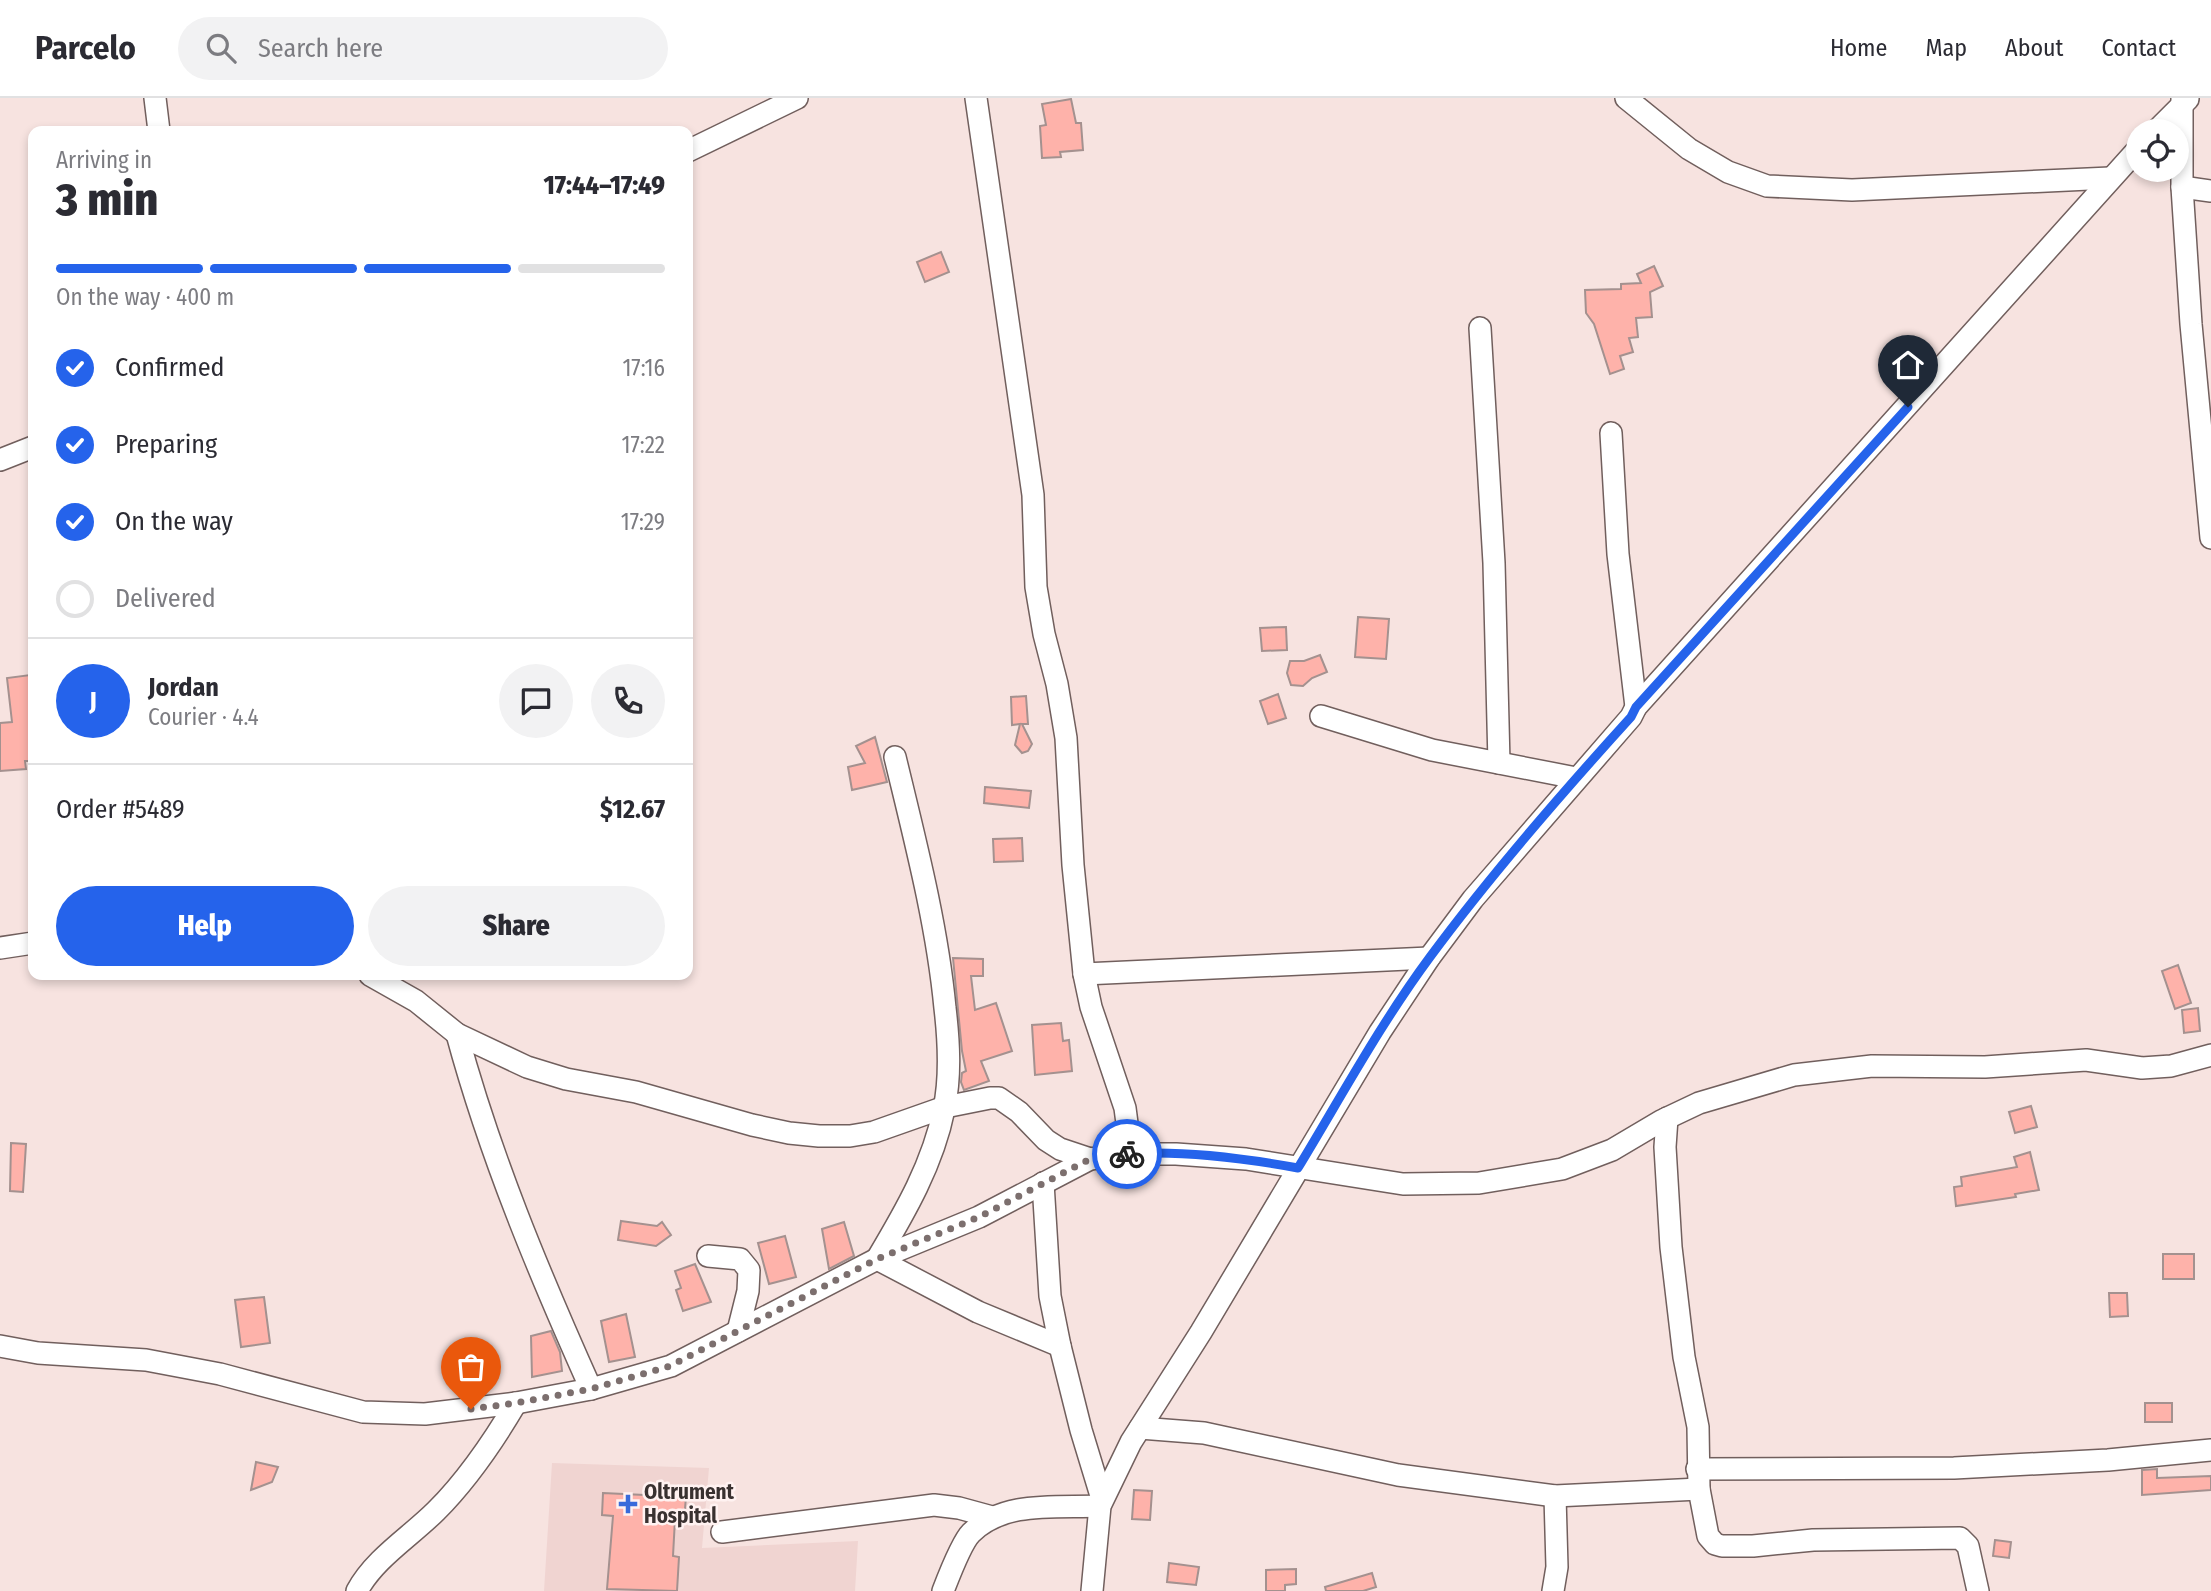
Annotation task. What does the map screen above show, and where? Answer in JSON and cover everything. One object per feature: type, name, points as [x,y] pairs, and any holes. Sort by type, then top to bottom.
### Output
[{"type":"street","points":[[155,98],[158,126]]},
{"type":"street","points":[[693,149],[797,98]]},
{"type":"street","points":[[976,98],[1033,495],[1036,587],[1066,737],[1073,865],[1084,974],[1091,1007],[1125,1108],[1131,1154]]},
{"type":"street","points":[[1626,98],[1689,149],[1728,172],[1767,186],[1853,190],[2110,178]]},
{"type":"street","points":[[2167,119],[2185,100]]},
{"type":"street","points":[[2185,100],[2182,187],[2191,324],[2211,538]]},
{"type":"street","points":[[1091,1591],[1101,1503],[1140,1427],[1201,1332],[1380,1032],[1429,958],[1473,900],[1631,717],[1636,707],[2126,161]]},
{"type":"street","points":[[2182,187],[2211,191]]},
{"type":"street","points":[[1480,328],[1494,563],[1499,763]]},
{"type":"street","points":[[1611,433],[1618,554],[1636,707]]},
{"type":"street","points":[[0,460],[28,449]]},
{"type":"street","points":[[1321,716],[1432,750],[1576,778]]},
{"type":"street","points":[[877,1259],[931,1158],[945,1107],[950,1054],[939,951],[895,757]]},
{"type":"street","points":[[0,948],[28,944]]},
{"type":"street","points":[[1084,974],[1429,958]]},
{"type":"street","points":[[379,980],[416,1001],[457,1034],[527,1068],[566,1079],[636,1092],[711,1115],[789,1133],[850,1136],[874,1132],[945,1107],[999,1098],[1019,1112],[1046,1140],[1060,1149],[1090,1159]]},
{"type":"street","points":[[457,1034],[500,1174],[591,1389]]},
{"type":"street","points":[[0,1346],[38,1353],[146,1360],[220,1374],[363,1412],[425,1414],[516,1403],[591,1389],[670,1366],[877,1259],[979,1217],[1090,1159],[1131,1154],[1246,1159],[1403,1184],[1479,1183],[1562,1169],[1612,1150],[1699,1103],[1794,1075],[1871,1066],[1985,1067],[2086,1060],[2143,1068],[2171,1066],[2211,1055]]},
{"type":"street","points":[[1667,1118],[1665,1147],[1671,1247],[1684,1357],[1698,1427],[1698,1479],[1708,1536],[1715,1544],[1722,1546],[1813,1540],[1960,1538],[1968,1546],[1978,1591]]},
{"type":"street","points":[[1044,1183],[1050,1296],[1060,1346],[1101,1503]]},
{"type":"street","points":[[708,1256],[740,1259],[749,1270],[748,1291],[738,1331]]},
{"type":"street","points":[[877,1259],[978,1312],[1060,1346]]},
{"type":"street","points":[[357,1591],[378,1563],[437,1510],[467,1477],[516,1403]]},
{"type":"street","points":[[1140,1427],[1204,1433],[1398,1475],[1555,1496],[1698,1479],[2108,1460],[2211,1450]]},
{"type":"street","points":[[1553,1591],[1557,1567],[1555,1496]]},
{"type":"street","points":[[943,1591],[969,1534],[992,1517],[1016,1509],[1101,1503]]},
{"type":"street","points":[[722,1532],[934,1505],[959,1508],[992,1517]]},
{"type":"shaded area","name":"Oltrument Hospital","points":[[552,1463],[709,1468],[702,1548],[858,1541],[855,1591],[544,1591]]},
{"type":"building","points":[[1071,99],[1076,123],[1081,123],[1083,150],[1060,152],[1061,157],[1042,158],[1040,126],[1046,125],[1042,104]]},
{"type":"building","points":[[941,252],[949,272],[925,282],[917,262]]},
{"type":"building","points":[[1654,266],[1663,286],[1650,292],[1652,317],[1636,318],[1638,337],[1629,338],[1633,352],[1620,356],[1624,369],[1610,374],[1594,324],[1586,313],[1585,290],[1621,289],[1621,284],[1641,283],[1637,274]]},
{"type":"building","points":[[1358,617],[1389,619],[1386,659],[1355,657]]},
{"type":"building","points":[[1286,627],[1287,650],[1262,651],[1260,628]]},
{"type":"building","points":[[1320,655],[1327,672],[1312,678],[1303,686],[1291,685],[1287,673],[1290,661],[1304,661]]},
{"type":"building","points":[[28,675],[28,761],[25,761],[26,769],[0,771],[0,723],[12,722],[7,678]]},
{"type":"building","points":[[1278,694],[1286,718],[1268,724],[1260,701]]},
{"type":"building","points":[[1026,696],[1028,724],[1022,724],[1032,744],[1028,751],[1022,753],[1015,745],[1020,724],[1012,725],[1011,697]]},
{"type":"building","points":[[875,737],[887,782],[852,790],[848,767],[865,763],[856,746]]},
{"type":"building","points":[[985,787],[1031,791],[1029,808],[984,803]]},
{"type":"building","points":[[1022,838],[1023,861],[994,862],[993,839]]},
{"type":"building","points":[[953,958],[983,959],[983,976],[971,976],[975,1010],[996,1003],[1012,1051],[981,1061],[989,1081],[964,1090],[961,1082],[962,1073],[966,1071]]},
{"type":"building","points":[[2178,965],[2191,1003],[2175,1009],[2162,971]]},
{"type":"building","points":[[2198,1008],[2200,1031],[2184,1033],[2182,1010]]},
{"type":"building","points":[[1061,1023],[1063,1041],[1069,1040],[1072,1071],[1035,1075],[1032,1025]]},
{"type":"building","points":[[2031,1106],[2037,1127],[2015,1133],[2009,1112]]},
{"type":"building","points":[[11,1143],[26,1144],[23,1192],[10,1191]]},
{"type":"building","points":[[2030,1152],[2039,1190],[2015,1194],[2016,1197],[1956,1206],[1954,1187],[1962,1186],[1961,1177],[2017,1167],[2014,1157]]},
{"type":"building","points":[[621,1221],[657,1226],[662,1222],[671,1235],[656,1246],[618,1240]]},
{"type":"building","points":[[844,1222],[854,1256],[829,1269],[822,1229]]},
{"type":"building","points":[[785,1236],[796,1277],[769,1284],[758,1243]]},
{"type":"building","points":[[2163,1254],[2194,1254],[2194,1279],[2163,1279]]},
{"type":"building","points":[[695,1264],[711,1302],[683,1311],[676,1290],[681,1288],[675,1271]]},
{"type":"building","points":[[2109,1293],[2127,1293],[2128,1316],[2110,1317]]},
{"type":"building","points":[[264,1297],[270,1343],[241,1347],[235,1300]]},
{"type":"building","points":[[626,1314],[635,1357],[609,1362],[601,1321]]},
{"type":"building","points":[[551,1331],[560,1352],[562,1371],[532,1377],[531,1336]]},
{"type":"building","points":[[2145,1403],[2172,1403],[2172,1422],[2145,1422]]},
{"type":"building","points":[[256,1462],[278,1467],[272,1482],[251,1490]]},
{"type":"building","points":[[2157,1469],[2157,1478],[2211,1476],[2211,1490],[2142,1495],[2142,1470]]},
{"type":"building","points":[[1134,1490],[1152,1491],[1150,1520],[1132,1519]]},
{"type":"building","points":[[603,1493],[686,1497],[684,1520],[675,1519],[673,1556],[679,1557],[677,1591],[607,1589],[613,1516],[602,1515]]},
{"type":"building","points":[[1995,1540],[2011,1542],[2009,1558],[1993,1556]]},
{"type":"building","points":[[1169,1563],[1199,1567],[1196,1585],[1167,1582]]},
{"type":"building","points":[[1296,1569],[1296,1584],[1285,1585],[1285,1591],[1266,1591],[1266,1570]]},
{"type":"building","points":[[1372,1573],[1376,1587],[1363,1591],[1326,1591],[1325,1587]]},
{"type":"way so far","points":[[471,1409],[591,1389],[670,1366],[877,1259],[979,1217],[1090,1159],[1127,1154]]},
{"type":"place","name":"Oltrument Hospital","points":[[628,1504]]},
{"type":"route","points":[[1127,1154],[1246,1159],[1298,1168],[1380,1032],[1429,958],[1473,900],[1631,717],[1636,707],[1908,407]]}]
